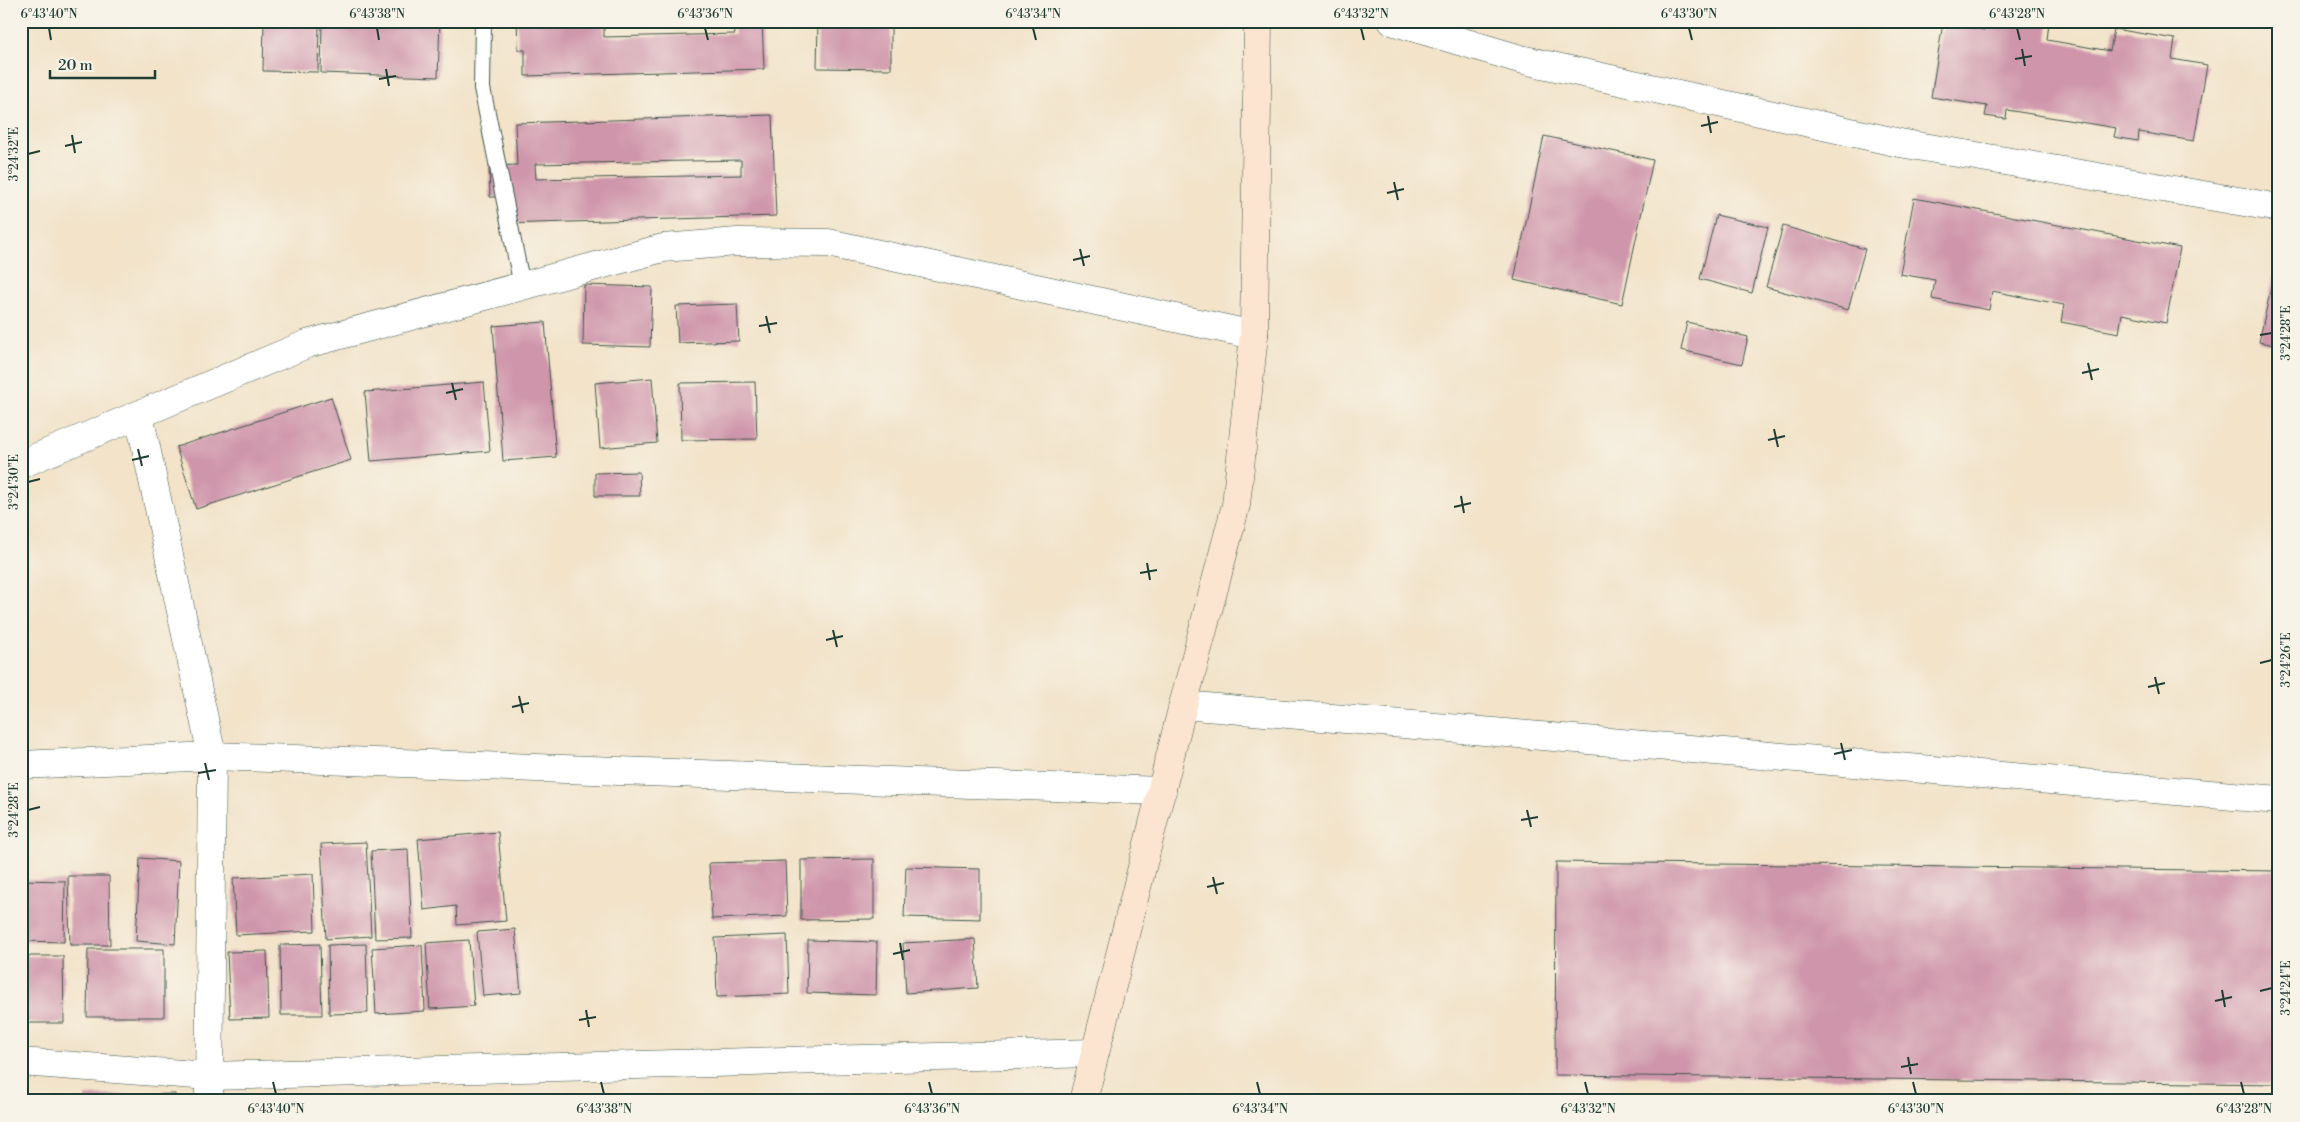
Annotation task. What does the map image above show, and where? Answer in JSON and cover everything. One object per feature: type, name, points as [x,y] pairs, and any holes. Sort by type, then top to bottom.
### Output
[{"type":"street","points":[[1083,1101],[1183,704],[1236,506],[1254,335],[1258,21]]},
{"type":"street","points":[[1392,21],[1520,59],[1900,143],[2279,208]]},
{"type":"street","points":[[21,464],[307,344],[662,248],[737,242],[828,243],[1254,335]]},
{"type":"street","points":[[139,415],[212,756],[209,1088]]},
{"type":"street","points":[[1183,704],[2279,800]]},
{"type":"street","points":[[21,765],[212,756],[1162,790]]},
{"type":"street","points":[[21,1062],[209,1088],[1094,1053]]},
{"type":"lane","points":[[483,21],[482,88],[522,286]]},
{"type":"building","points":[[264,21],[319,21],[318,72],[263,71]]},
{"type":"building","points":[[322,21],[440,21],[438,77],[321,73]]},
{"type":"building","points":[[517,21],[713,21],[713,23],[604,25],[604,37],[735,34],[734,21],[762,21],[764,69],[525,76],[525,50],[518,50]]},
{"type":"building","points":[[818,21],[891,21],[891,69],[817,68]]},
{"type":"building","points":[[1985,21],[2049,23],[2047,40],[2110,51],[2114,29],[2175,39],[2172,59],[2207,65],[2194,141],[2139,132],[2138,141],[2114,137],[2116,128],[2007,110],[2006,119],[1985,116],[1987,106],[1931,97],[1943,23],[1984,30]]},
{"type":"building","points":[[772,115],[776,216],[501,224],[500,197],[490,197],[489,166],[517,165],[515,123]],"holes":[[[741,160],[741,175],[536,179],[535,164]]]},
{"type":"building","points":[[1544,136],[1653,160],[1622,304],[1514,280]]},
{"type":"building","points":[[1914,198],[2180,248],[2166,323],[2122,314],[2119,333],[2061,322],[2064,305],[1992,291],[1989,310],[1932,299],[1935,280],[1900,274]]},
{"type":"building","points":[[1716,215],[1768,227],[1752,293],[1700,279]]},
{"type":"building","points":[[1783,226],[1865,249],[1848,310],[1766,287]]},
{"type":"building","points":[[2275,270],[2279,270],[2279,346],[2259,342]]},
{"type":"building","points":[[584,285],[652,287],[650,347],[583,345]]},
{"type":"building","points":[[737,304],[739,341],[678,343],[676,306]]},
{"type":"building","points":[[545,322],[556,457],[503,461],[493,326]]},
{"type":"building","points":[[1687,322],[1748,337],[1742,364],[1681,350]]},
{"type":"building","points":[[652,378],[657,443],[600,448],[595,383]]},
{"type":"building","points":[[484,382],[490,451],[371,461],[365,392]]},
{"type":"building","points":[[755,382],[757,439],[681,440],[680,383]]},
{"type":"building","points":[[331,397],[351,460],[196,509],[176,447]]},
{"type":"building","points":[[639,472],[640,496],[595,496],[595,473]]},
{"type":"building","points":[[498,832],[506,921],[457,925],[456,906],[424,910],[418,839]]},
{"type":"building","points":[[366,842],[371,936],[326,939],[321,844]]},
{"type":"building","points":[[408,849],[412,938],[375,939],[371,851]]},
{"type":"building","points":[[140,858],[179,861],[175,944],[136,941]]},
{"type":"building","points":[[874,859],[874,919],[801,920],[801,860]]},
{"type":"building","points":[[785,861],[787,916],[712,919],[709,863]]},
{"type":"building","points":[[1556,862],[2279,871],[2279,1084],[1555,1075]]},
{"type":"building","points":[[906,867],[980,869],[980,919],[904,917]]},
{"type":"building","points":[[313,874],[315,931],[236,935],[233,878]]},
{"type":"building","points":[[68,876],[109,876],[110,945],[70,945]]},
{"type":"building","points":[[21,880],[65,881],[64,942],[21,941]]},
{"type":"building","points":[[515,929],[521,993],[483,996],[477,932]]},
{"type":"building","points":[[787,935],[789,994],[717,997],[715,938]]},
{"type":"building","points":[[975,939],[978,988],[906,993],[903,943]]},
{"type":"building","points":[[469,940],[474,1006],[430,1009],[426,943]]},
{"type":"building","points":[[808,940],[877,942],[876,995],[807,993]]},
{"type":"building","points":[[320,944],[322,1015],[281,1015],[280,945]]},
{"type":"building","points":[[366,944],[368,1013],[329,1014],[328,945]]},
{"type":"building","points":[[422,945],[425,1011],[376,1014],[372,948]]},
{"type":"building","points":[[88,949],[164,949],[164,1017],[87,1017]]},
{"type":"building","points":[[267,951],[269,1018],[230,1019],[227,952]]},
{"type":"building","points":[[21,956],[63,956],[64,1023],[21,1023]]},
{"type":"building","points":[[175,1094],[175,1101],[85,1101],[85,1096]]}]
